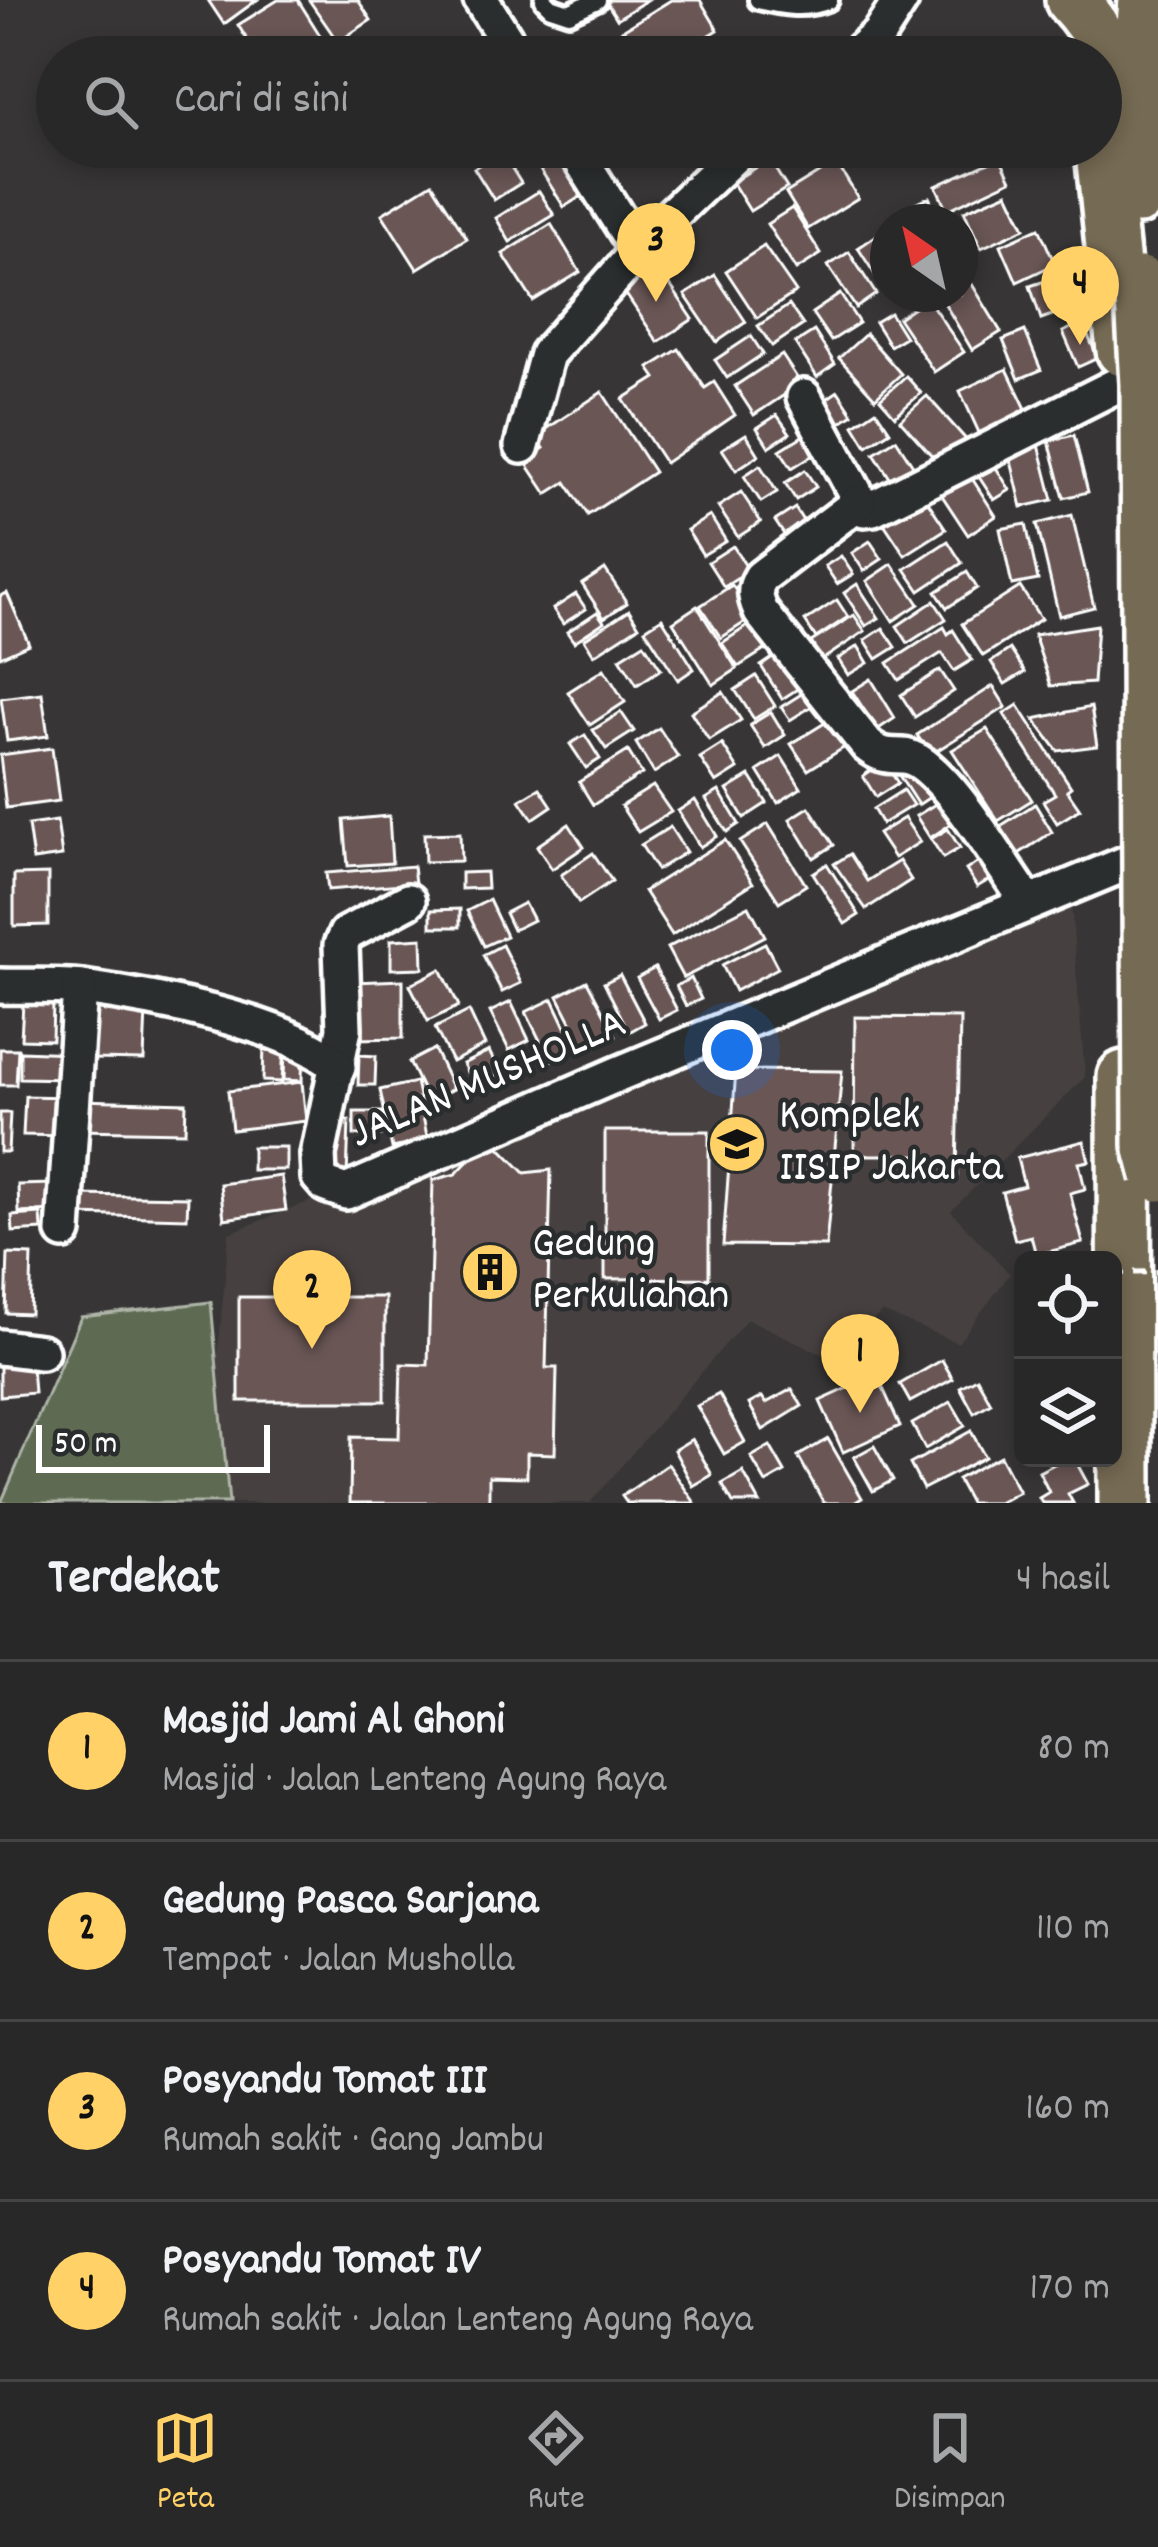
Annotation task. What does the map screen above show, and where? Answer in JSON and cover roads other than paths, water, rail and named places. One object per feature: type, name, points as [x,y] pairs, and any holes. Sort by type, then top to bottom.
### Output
[{"type":"main road","points":[[1037,0],[1060,36]]},
{"type":"main road","points":[[1072,0],[1100,36]]},
{"type":"main road","points":[[1122,159],[1144,14]]},
{"type":"main road","points":[[1122,89],[1131,118],[1148,384],[1150,1144],[1158,1175]]},
{"type":"main road","points":[[1120,168],[1110,213],[1125,373],[1127,863],[1141,1257],[1125,1503]]},
{"type":"street","points":[[482,0],[504,36]]},
{"type":"street","points":[[877,36],[901,0]]},
{"type":"street","points":[[586,168],[638,250]]},
{"type":"street","points":[[522,446],[547,354],[638,250],[722,168]]},
{"type":"street","points":[[803,397],[864,509],[1125,373]]},
{"type":"street","points":[[859,503],[761,577],[755,598],[867,745],[880,756],[912,759],[934,776],[1028,902]]},
{"type":"street","name":"JALAN MUSHOLLA","points":[[0,986],[80,988],[224,1016],[305,1045],[338,1067],[318,1155],[319,1177],[346,1192],[1127,863]]},
{"type":"street","points":[[338,1067],[344,1029],[341,945],[346,934],[408,902]]},
{"type":"street","points":[[64,1232],[80,988]]},
{"type":"street","points":[[0,1347],[41,1352]]},
{"type":"lane","points":[[544,0],[569,13],[597,0]]},
{"type":"lane","points":[[758,0],[794,7],[829,0]]},
{"type":"place","name":"Posyandu Tomat III","points":[[656,302]]},
{"type":"place","name":"Posyandu Tomat IV","points":[[1080,345]]},
{"type":"place","name":"Komplek IISIP Jakarta","points":[[737,1144]]},
{"type":"place","name":"Gedung Perkuliahan","points":[[490,1272]]},
{"type":"place","name":"Gedung Pasca Sarjana","points":[[312,1349]]},
{"type":"place","name":"Masjid Jami Al Ghoni","points":[[860,1413]]}]
